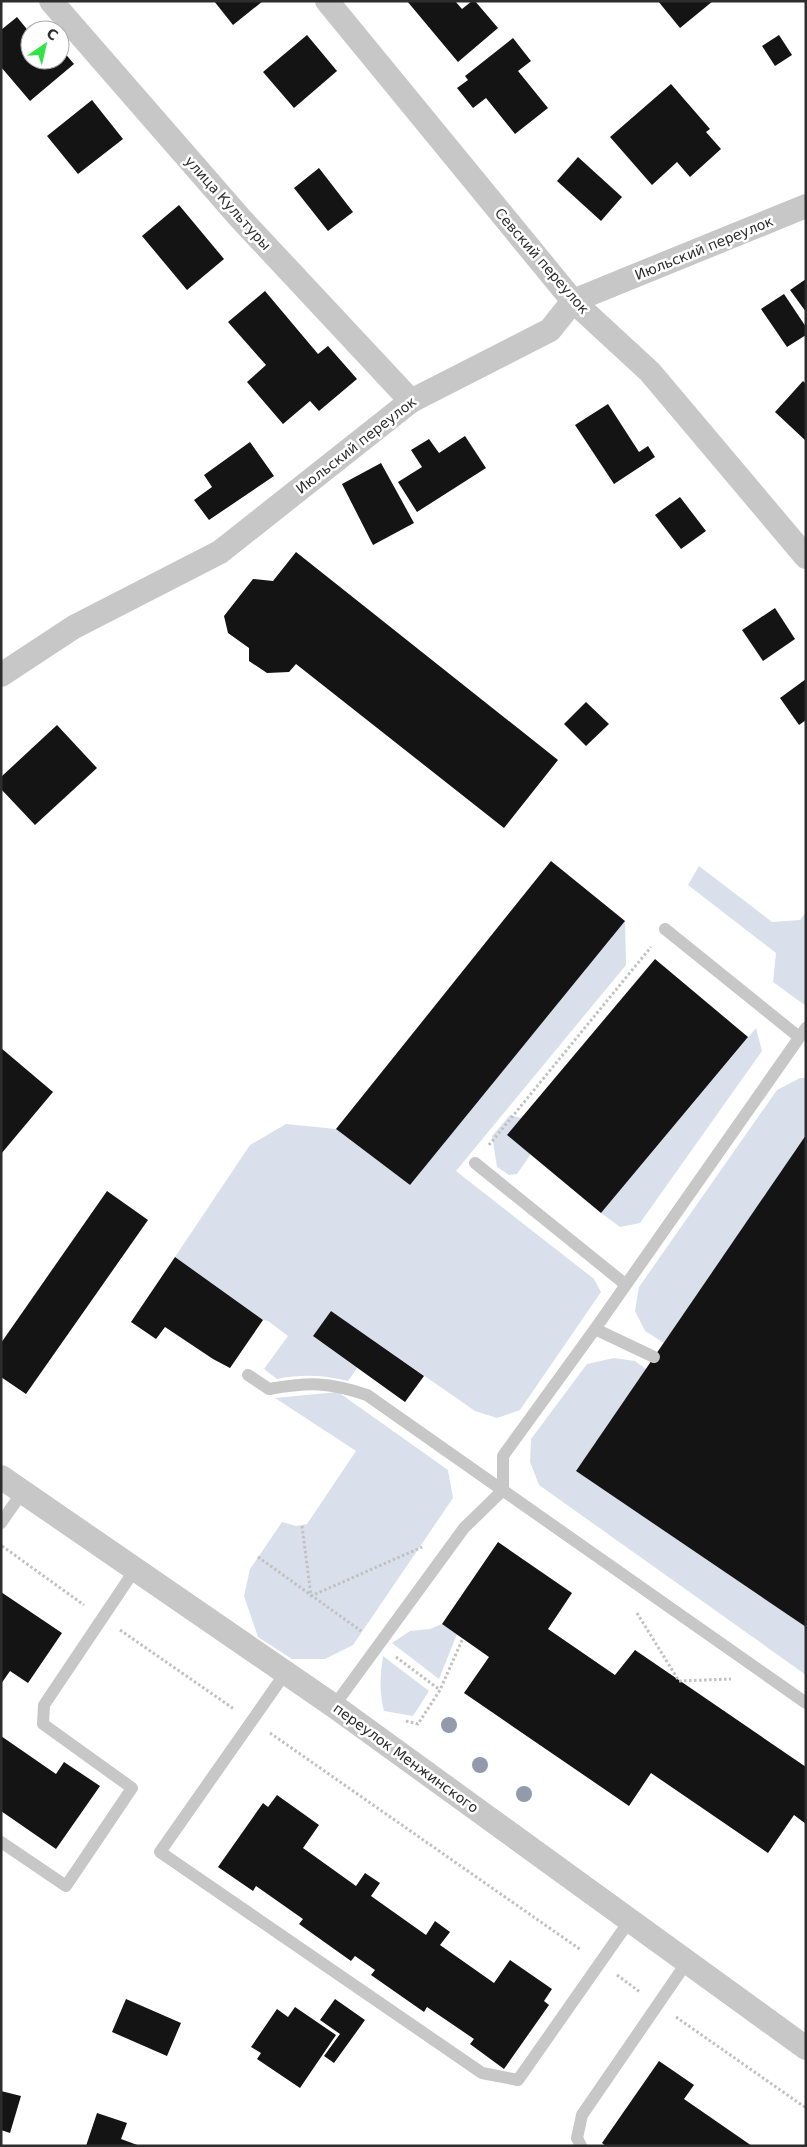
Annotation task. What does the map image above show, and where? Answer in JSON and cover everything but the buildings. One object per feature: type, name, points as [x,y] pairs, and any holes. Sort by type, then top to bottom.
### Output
[{"type":"street","name":"улица Культуры","points":[[50,1],[240,218],[410,401]]},
{"type":"street","name":"Севский переулок","points":[[327,1],[573,301],[650,372],[806,557]]},
{"type":"street","name":"Июльский переулок","points":[[1,675],[74,627],[220,552],[410,401],[550,330],[573,301],[806,206]]},
{"type":"street","name":"переулок Менжинского","points":[[1,1477],[136,1568],[334,1706],[806,2048]]},
{"type":"lane","points":[[334,1706],[464,1528],[503,1490],[503,1456],[595,1329],[803,1033],[666,929]]},
{"type":"lane","points":[[474,1163],[625,1284]]},
{"type":"lane","points":[[595,1329],[654,1357]]},
{"type":"lane","points":[[248,1375],[269,1389],[304,1383],[341,1386],[367,1395],[806,1703]]},
{"type":"lane","points":[[1,1523],[23,1491]]},
{"type":"lane","points":[[1,1842],[66,1886],[132,1788],[43,1724],[44,1705],[136,1568]]},
{"type":"lane","points":[[286,1672],[160,1852],[482,2073],[518,2080],[630,1920]]},
{"type":"lane","points":[[581,2146],[576,2138],[582,2115],[686,1962]]},
{"type":"path","points":[[474,1163],[666,929]]},
{"type":"path","points":[[302,1526],[311,1596]]},
{"type":"path","points":[[311,1596],[464,1528]]},
{"type":"path","points":[[1,1546],[806,2108]]},
{"type":"path","points":[[258,1557],[440,1690]]},
{"type":"path","points":[[632,1604],[679,1681],[769,1677]]},
{"type":"path","points":[[400,1720],[418,1724],[440,1690],[463,1638]]},
{"type":"shaded area","points":[[699,866],[772,922],[800,920],[806,912],[806,1006],[773,982],[776,953],[688,885]]},
{"type":"shaded area","points":[[625,921],[626,965],[456,1171],[594,1279],[601,1292],[520,1410],[497,1418],[475,1411],[331,1311],[313,1336],[357,1368],[348,1381],[312,1376],[277,1379],[264,1369],[288,1336],[175,1257],[250,1145],[286,1124],[336,1129],[410,1185]]},
{"type":"shaded area","points":[[756,1028],[762,1051],[640,1223],[620,1227],[601,1213]]},
{"type":"shaded area","points":[[800,1078],[806,1078],[806,1135],[664,1343],[645,1331],[635,1311],[639,1287],[777,1090]]},
{"type":"shaded area","points":[[510,1115],[521,1118],[531,1154],[517,1174],[509,1175],[497,1167],[492,1136]]},
{"type":"shaded area","points":[[614,1358],[635,1361],[646,1369],[576,1471],[806,1627],[806,1675],[539,1485],[530,1462],[531,1439],[587,1364]]},
{"type":"shaded area","points":[[338,1392],[448,1470],[453,1498],[353,1645],[325,1659],[292,1659],[258,1637],[244,1596],[250,1569],[282,1522],[296,1526],[307,1524],[356,1451],[275,1398]]},
{"type":"shaded area","points":[[442,1624],[457,1634],[439,1679],[392,1643],[410,1631],[430,1629]]},
{"type":"shaded area","points":[[383,1656],[429,1691],[413,1716],[384,1711],[381,1697]]}]
